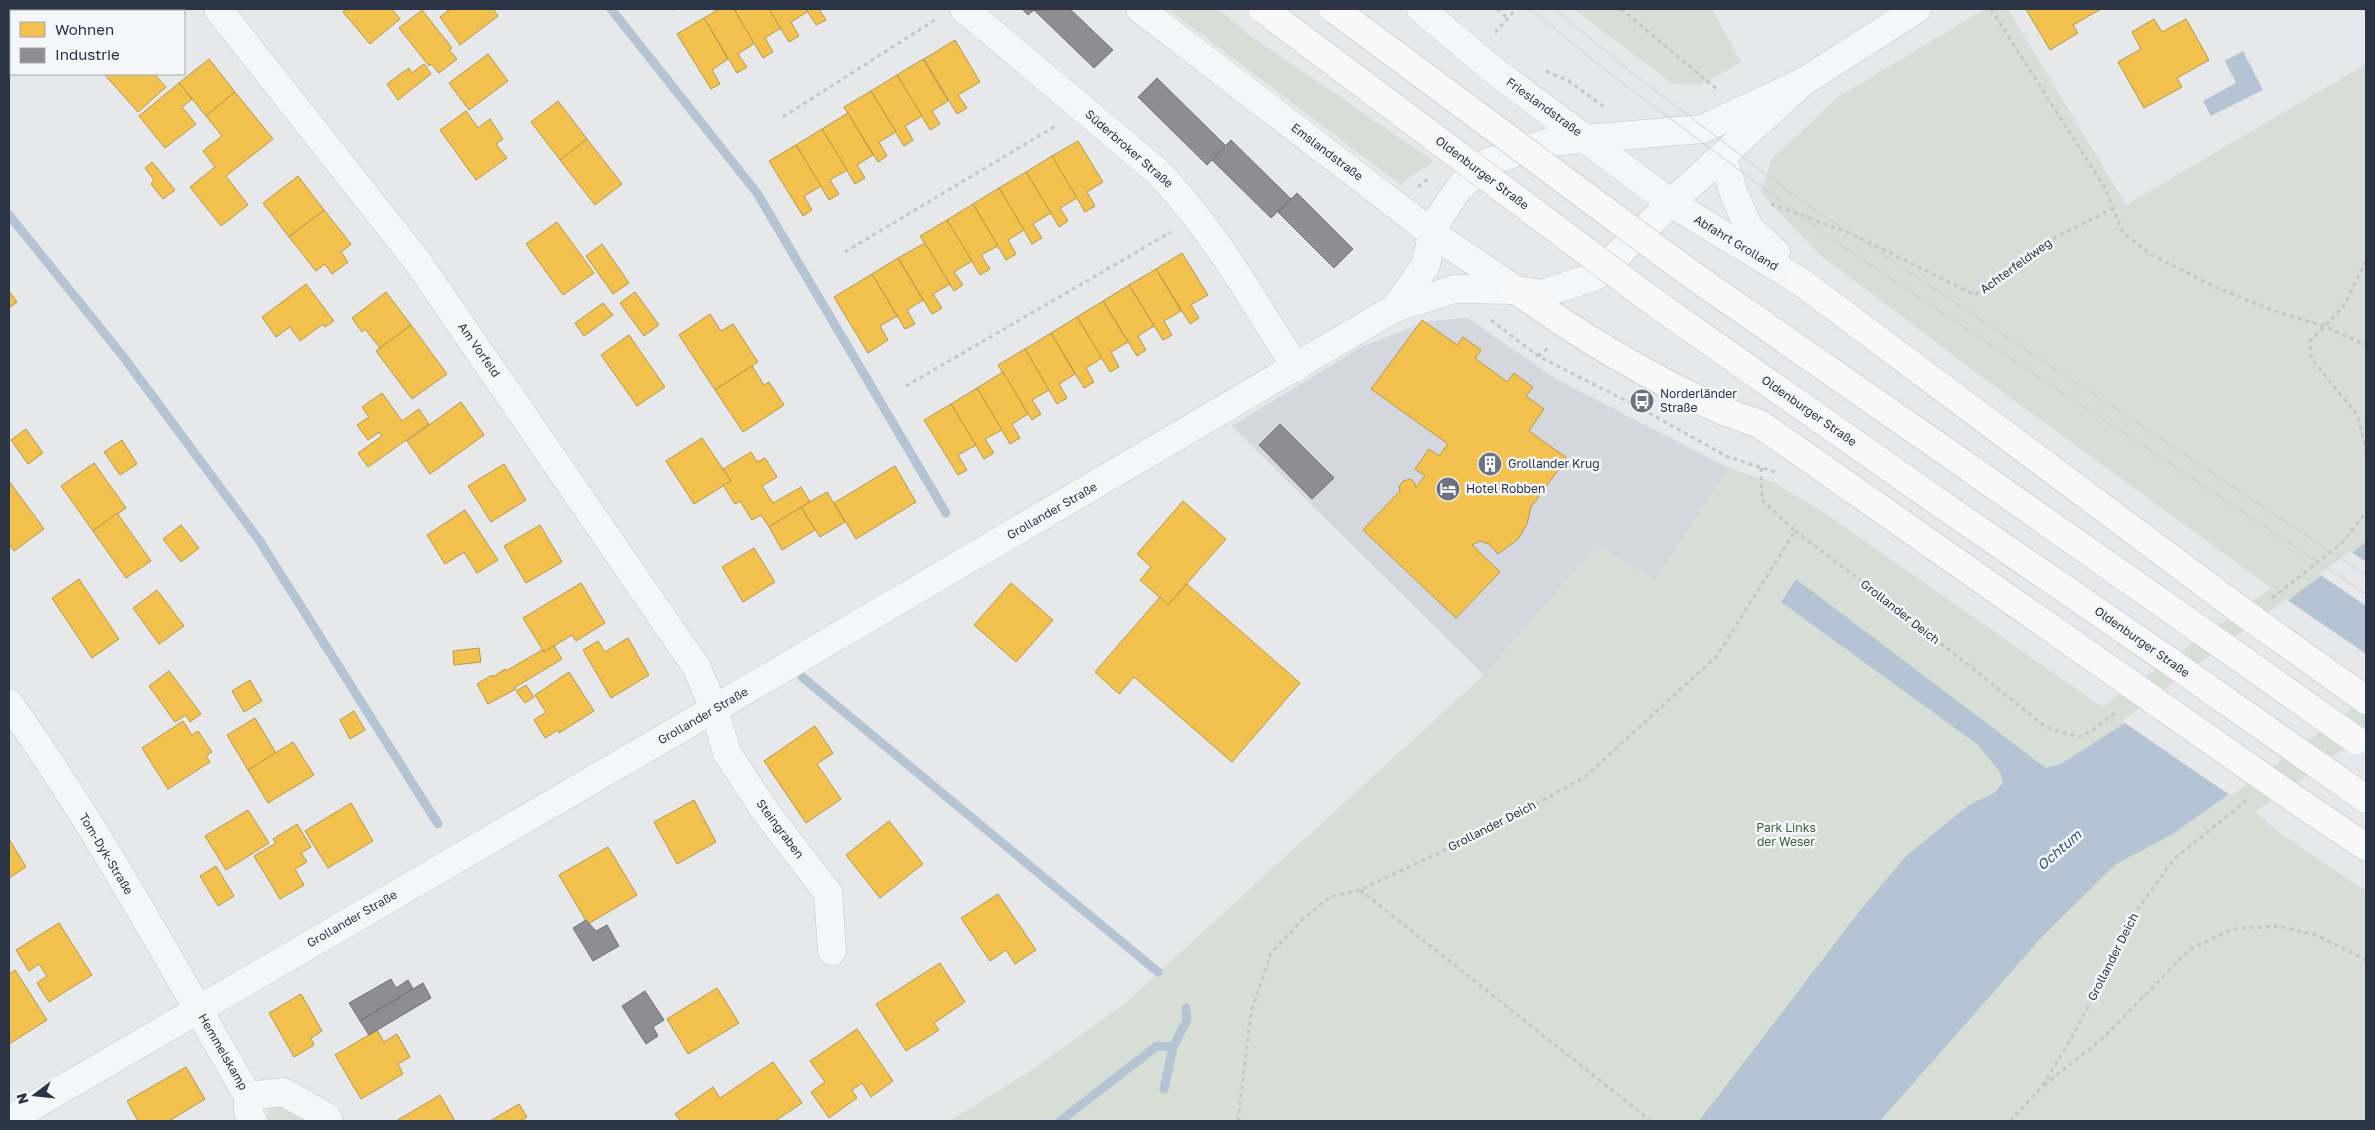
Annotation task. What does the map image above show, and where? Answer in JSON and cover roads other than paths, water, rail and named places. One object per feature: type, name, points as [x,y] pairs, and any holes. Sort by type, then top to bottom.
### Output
[{"type":"highway","name":"Oldenburger Straße","points":[[1263,9],[1655,302],[1944,506],[2366,799]]},
{"type":"highway","points":[[1334,9],[1688,272],[2361,743]]},
{"type":"highway","points":[[1802,282],[2240,610],[2366,700]]},
{"type":"highway","points":[[1516,290],[1570,329],[1655,376],[1711,406],[1760,424],[2283,791],[2366,847]]},
{"type":"street","name":"Am Vorfeld","points":[[218,9],[417,261],[697,668],[714,709]]},
{"type":"street","name":"Emslandstraße","points":[[1140,9],[1432,233],[1516,290]]},
{"type":"street","name":"Frieslandstraße","points":[[1421,9],[1492,69],[1587,138],[1670,203]]},
{"type":"street","points":[[1587,138],[1702,129],[1803,82],[1917,9]]},
{"type":"street","name":"Süderbroker Straße","points":[[955,11],[1084,109],[1158,171],[1197,216],[1296,368]]},
{"type":"street","points":[[1670,203],[1803,82]]},
{"type":"street","name":"Grollander Straße","points":[[1395,308],[1426,265],[1432,233],[1440,216],[1459,188],[1488,162],[1549,142],[1587,138]]},
{"type":"street","points":[[1722,156],[1734,194],[1749,228],[1775,252],[1802,282]]},
{"type":"street","name":"Grollander Straße","points":[[9,1120],[197,1008],[714,709],[1395,308],[1455,289],[1516,290],[1542,294],[1596,276],[1670,203]]},
{"type":"street","name":"Abfahrt Grolland","points":[[1670,203],[1802,282]]},
{"type":"street","name":"Tom-Dyk-Straße","points":[[9,703],[50,761],[197,1008]]},
{"type":"street","name":"Steingraben","points":[[714,709],[727,753],[765,812],[828,893],[832,951]]},
{"type":"street","name":"Hemmelskamp","points":[[197,1008],[251,1109],[283,1092],[326,1116],[329,1121]]},
{"type":"water","points":[[2243,51],[2263,90],[2211,116],[2203,101],[2236,83],[2225,61]]},
{"type":"water","name":"Ochtum","points":[[2366,542],[2366,696],[2173,834],[2116,864],[2042,937],[1880,1121],[1699,1121],[1858,913],[1906,856],[1969,805],[1996,792],[2003,782],[2000,772],[1977,744],[1781,602],[1796,579],[2046,768],[2061,764],[2125,723]]},
{"type":"waterway","points":[[611,9],[757,193],[946,513]]},
{"type":"waterway","points":[[9,215],[122,355],[259,540],[438,824]]},
{"type":"waterway","points":[[802,677],[1158,972]]},
{"type":"waterway","points":[[1164,1089],[1173,1047],[1187,1020],[1186,1008]]},
{"type":"waterway","points":[[1060,1121],[1157,1046],[1173,1047]]},
{"type":"tram line","points":[[1530,9],[1617,79],[1839,244],[2366,594]]},
{"type":"tram line","points":[[1555,9],[1628,70],[1799,199],[2366,575]]},
{"type":"place","name":"Norderländer Straße","points":[[1642,401]]},
{"type":"place","name":"Grollander Krug","points":[[1490,464]]},
{"type":"place","name":"Hotel Robben","points":[[1448,489]]},
{"type":"park label","name":"Park Links der Weser","points":[[1786,835]]}]
